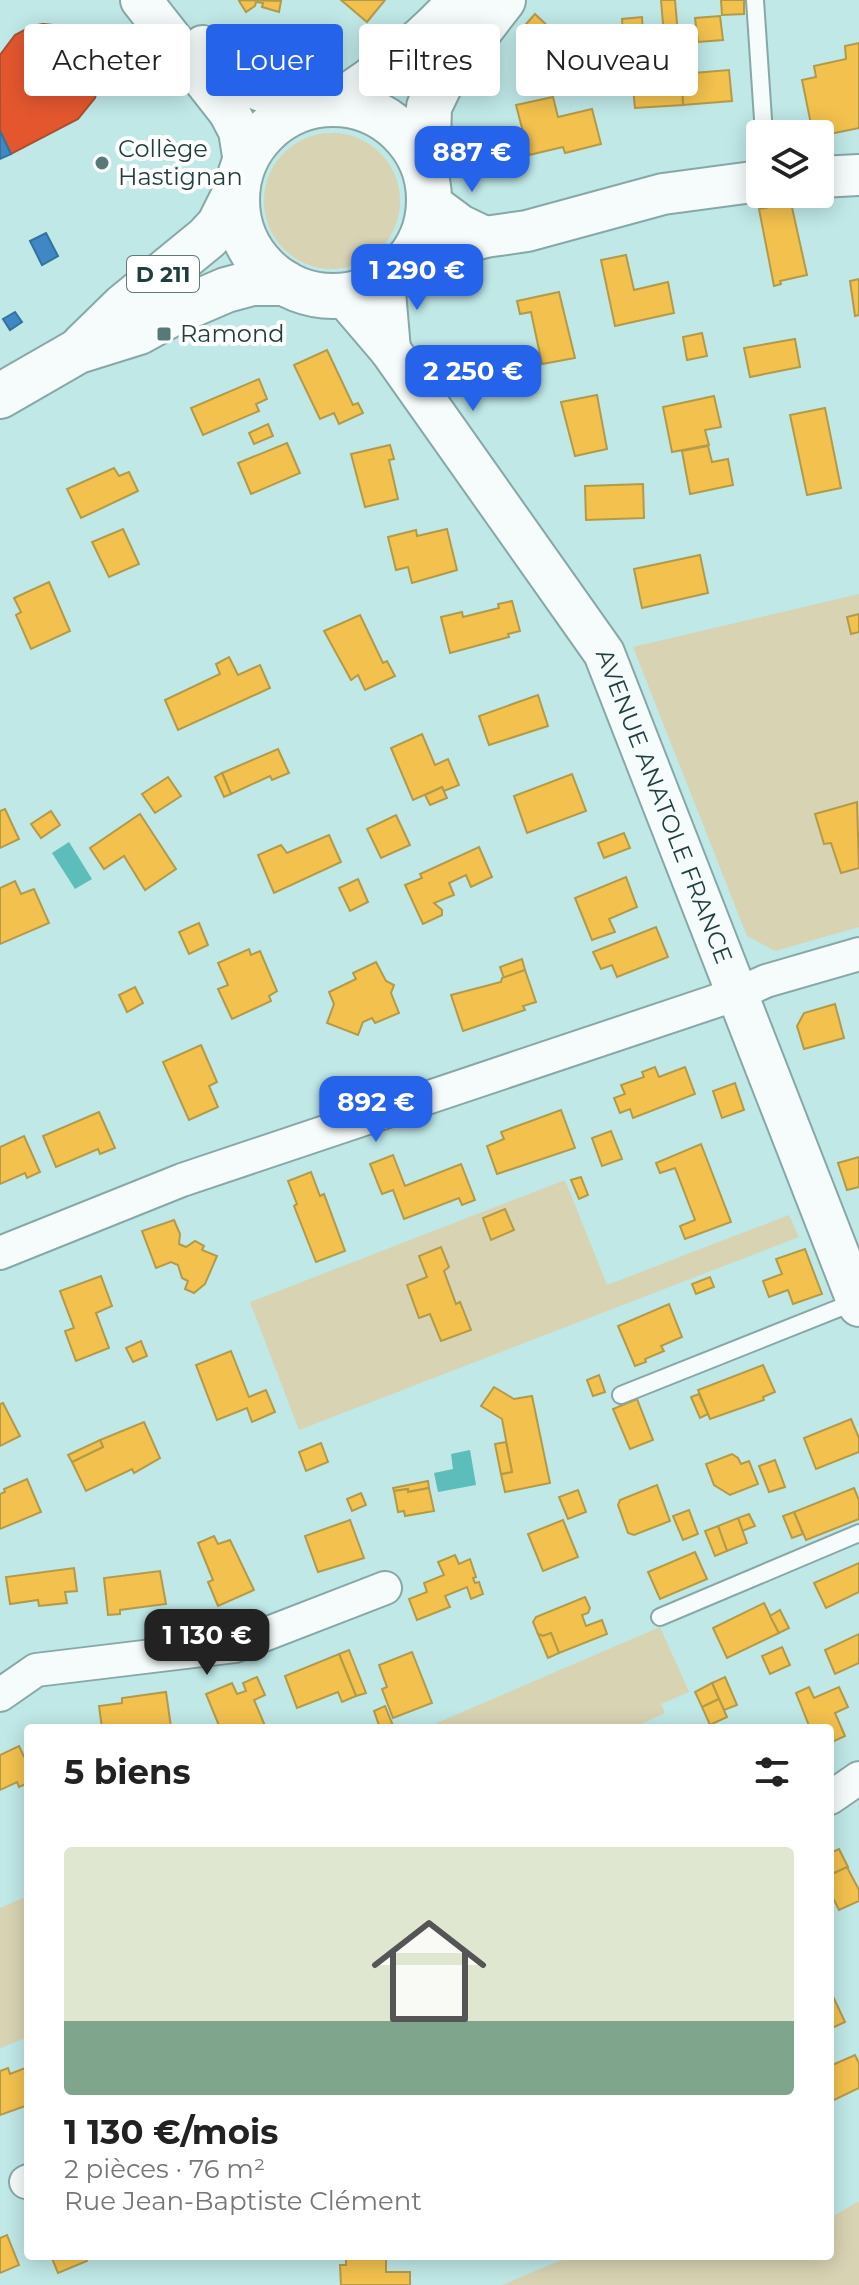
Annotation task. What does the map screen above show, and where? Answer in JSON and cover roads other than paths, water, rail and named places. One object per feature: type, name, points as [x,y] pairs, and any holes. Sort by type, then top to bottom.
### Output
[{"type":"main road","points":[[461,0],[416,43],[362,87],[324,104],[284,116],[260,136],[240,175],[238,217],[247,243],[263,266],[285,283],[319,295],[343,295],[366,290],[395,269],[425,229],[429,107],[443,78],[503,0]]},
{"type":"main road","points":[[324,104],[367,110],[394,126],[415,150],[428,190]]},
{"type":"main road","name":"D 211","points":[[78,351],[124,306],[219,225],[240,175]]},
{"type":"main road","name":"D 211","points":[[0,396],[78,351],[139,332],[226,290],[252,283],[285,283]]},
{"type":"street","points":[[141,0],[229,112],[239,131],[240,175]]},
{"type":"street","points":[[169,0],[215,60],[234,78],[273,97],[324,104]]},
{"type":"street","points":[[834,176],[859,175]]},
{"type":"street","points":[[390,350],[395,269],[485,237],[527,231],[663,194],[746,183]]},
{"type":"street","points":[[428,190],[460,225],[485,237]]},
{"type":"street","name":"AVENUE ANATOLE FRANCE","points":[[343,295],[390,350],[604,653],[858,1304]]},
{"type":"street","points":[[0,1253],[182,1180],[737,994],[766,981],[859,954]]},
{"type":"street","points":[[0,1695],[36,1670],[235,1646],[385,1588]]},
{"type":"street","points":[[834,1795],[859,1778]]},
{"type":"lane","points":[[755,0],[763,120]]},
{"type":"lane","points":[[621,1395],[858,1304]]},
{"type":"lane","points":[[660,1617],[859,1533]]},
{"type":"water","points":[[69,842],[92,879],[75,889],[52,853]]},
{"type":"water","points":[[470,1450],[476,1485],[438,1492],[434,1473],[453,1469],[451,1454]]},
{"type":"place","name":"Collège Hastignan","points":[[102,163]]},
{"type":"place","name":"Ramond","points":[[164,334]]}]
